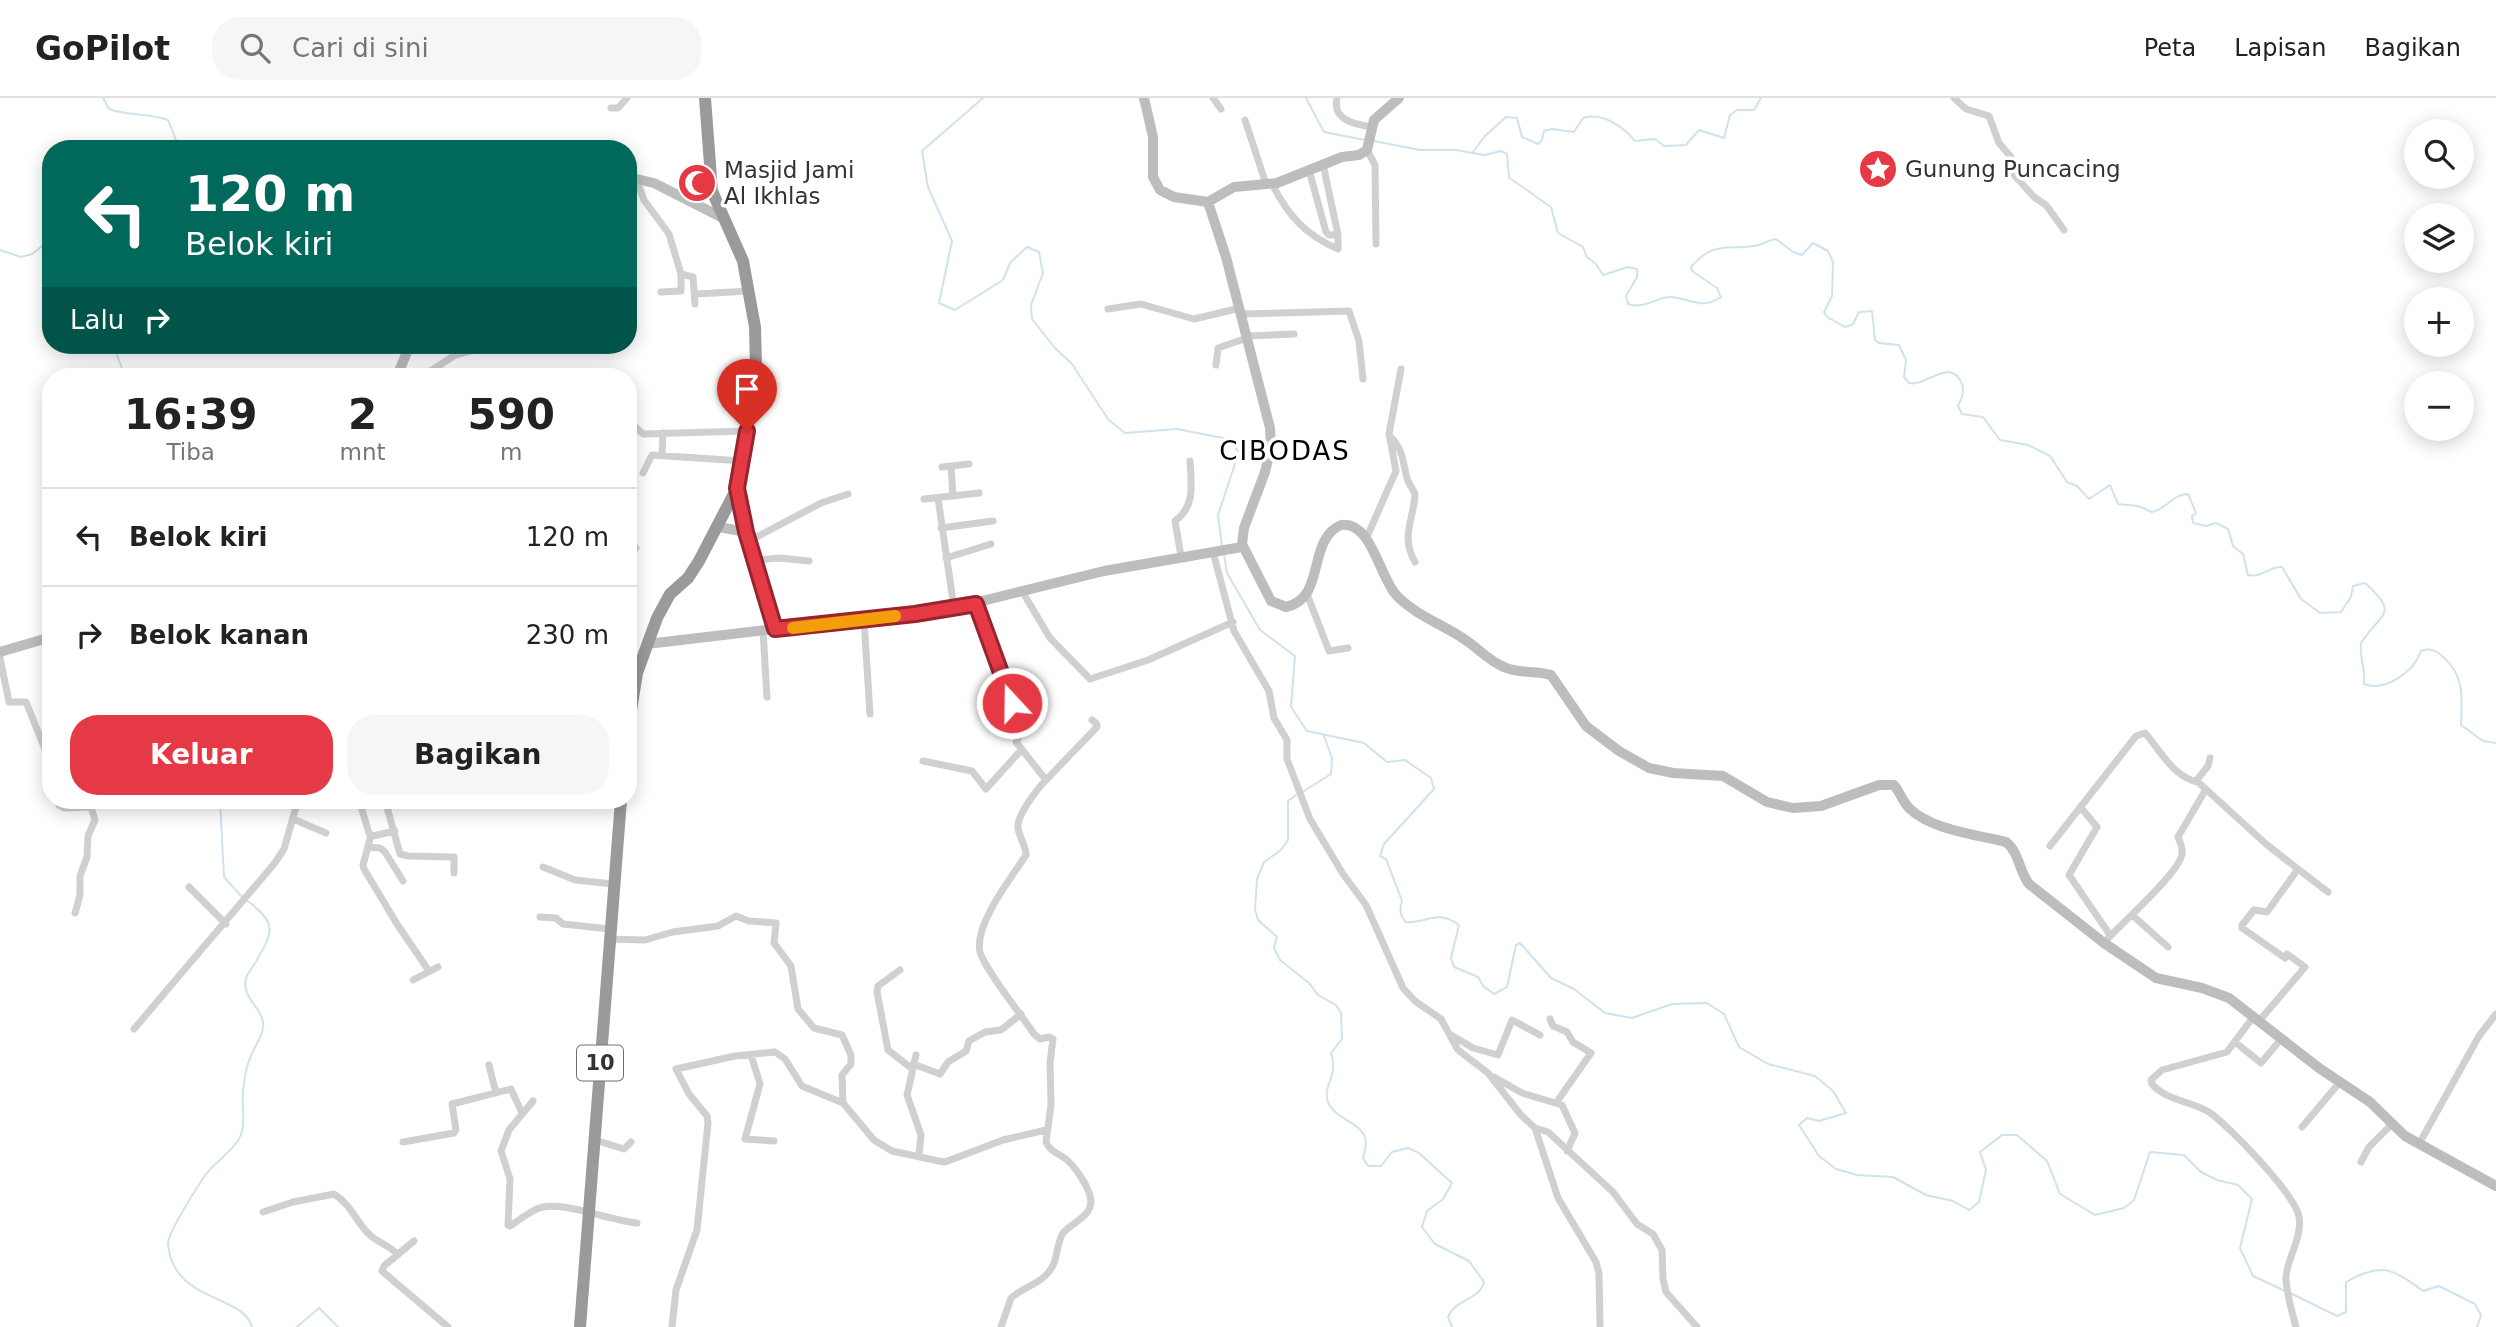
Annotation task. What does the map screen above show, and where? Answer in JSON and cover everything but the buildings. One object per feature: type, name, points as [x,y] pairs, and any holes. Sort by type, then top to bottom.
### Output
[{"type":"highway","points":[[637,673],[663,605],[670,594],[688,578],[719,527],[737,488],[757,355],[750,291],[743,261],[712,191],[705,98]]},
{"type":"highway","name":"10","points":[[580,1327],[620,809]]},
{"type":"main road","points":[[1144,98],[1151,125],[1153,177],[1160,190],[1168,195],[1208,202],[1238,186],[1269,184],[1368,148],[1374,120],[1399,98]]},
{"type":"main road","points":[[637,179],[654,183],[723,218]]},
{"type":"main road","points":[[1208,202],[1270,428],[1271,447],[1254,508],[1236,549]]},
{"type":"main road","points":[[737,488],[769,630]]},
{"type":"main road","points":[[1236,549],[1271,601],[1286,607],[1294,605],[1307,594],[1330,531],[1346,524],[1361,531],[1396,595],[1429,620],[1505,667],[1551,675],[1586,726],[1634,761],[1663,771],[1723,776],[1767,802],[1793,808],[1831,803],[1879,785],[1890,784],[1899,790],[1911,810],[1929,820],[2011,845],[2021,874],[2029,884],[2107,939],[2156,978],[2223,995],[2374,1106],[2392,1124],[2419,1144],[2496,1186]]},
{"type":"main road","points":[[719,527],[748,536]]},
{"type":"main road","points":[[647,644],[954,608],[1104,571],[1181,556],[1236,549]]},
{"type":"main road","points":[[0,652],[42,640]]},
{"type":"street","points":[[611,108],[618,108],[627,98]]},
{"type":"street","points":[[1213,98],[1222,109]]},
{"type":"street","points":[[1337,98],[1336,108],[1341,117],[1371,129]]},
{"type":"street","points":[[1954,98],[1966,109],[1989,116],[1999,143],[2011,157],[2014,175],[2034,197],[2046,205],[2064,230]]},
{"type":"street","points":[[1245,120],[1269,184],[1288,214],[1302,228],[1338,249],[1338,235],[1323,164]]},
{"type":"street","points":[[1368,148],[1375,165],[1376,244]]},
{"type":"street","points":[[1309,170],[1326,232],[1329,235],[1338,235]]},
{"type":"street","points":[[637,187],[669,234],[681,274],[681,291],[661,292]]},
{"type":"street","points":[[681,274],[692,276],[695,304]]},
{"type":"street","points":[[696,294],[750,291]]},
{"type":"street","points":[[1108,309],[1147,305],[1194,319],[1240,311],[1349,311],[1359,341],[1363,379]]},
{"type":"street","points":[[1216,365],[1218,348],[1247,337],[1294,334]]},
{"type":"street","points":[[435,368],[459,354]]},
{"type":"street","points":[[1366,539],[1396,471],[1389,434],[1401,369]]},
{"type":"street","points":[[637,428],[643,434],[747,431]]},
{"type":"street","points":[[662,455],[663,433]]},
{"type":"street","points":[[1389,434],[1401,452],[1406,464],[1407,478],[1415,494],[1407,534],[1408,549],[1415,562]]},
{"type":"street","points":[[643,473],[650,456],[743,461]]},
{"type":"street","points":[[1181,556],[1175,521],[1184,513],[1191,496],[1190,461]]},
{"type":"street","points":[[942,467],[969,464]]},
{"type":"street","points":[[951,466],[953,496]]},
{"type":"street","points":[[924,499],[979,493]]},
{"type":"street","points":[[748,536],[821,503],[848,494]]},
{"type":"street","points":[[937,498],[954,608]]},
{"type":"street","points":[[941,528],[993,521]]},
{"type":"street","points":[[946,558],[991,544]]},
{"type":"street","points":[[1215,551],[1226,625],[1270,694],[1272,709],[1287,740],[1287,759],[1310,819],[1343,874],[1366,905],[1403,988],[1415,1001],[1436,1014],[1463,1056],[1522,1093],[1564,1108],[1575,1133],[1567,1151]]},
{"type":"street","points":[[755,560],[779,558],[809,561]]},
{"type":"street","points":[[1022,591],[1050,638],[1090,679],[1148,660],[1226,625]]},
{"type":"street","points":[[1307,594],[1329,651],[1348,648]]},
{"type":"street","points":[[976,604],[1012,703],[1025,726],[1015,740],[1046,780]]},
{"type":"street","points":[[864,620],[870,714]]},
{"type":"street","points":[[767,697],[769,630]]},
{"type":"street","points":[[0,658],[9,702],[26,702],[42,742]]},
{"type":"street","points":[[1000,1327],[1011,1298],[1046,1275],[1057,1257],[1061,1236],[1079,1221],[1090,1206],[1091,1197],[1077,1172],[1048,1147],[1046,1130],[1051,1105],[1050,1063],[1053,1039],[1037,1038],[987,965],[979,945],[983,929],[996,902],[1026,855],[1018,828],[1020,818],[1038,787],[1097,727],[1092,720]]},
{"type":"street","points":[[2050,846],[2141,733],[2148,737],[2173,768],[2188,780],[2196,781],[2266,844],[2328,892]]},
{"type":"street","points":[[923,761],[972,771],[986,789],[1022,749]]},
{"type":"street","points":[[2196,781],[2208,766],[2210,758]]},
{"type":"street","points":[[2081,809],[2097,827],[2069,875],[2107,939],[2132,915],[2181,858],[2178,837],[2206,789]]},
{"type":"street","points":[[75,913],[80,895],[79,876],[87,858],[88,836],[95,820],[92,809]]},
{"type":"street","points":[[134,1029],[235,913],[284,849],[296,809]]},
{"type":"street","points":[[362,809],[371,835],[364,869],[429,971]]},
{"type":"street","points":[[388,809],[400,854],[395,868]]},
{"type":"street","points":[[293,819],[326,833]]},
{"type":"street","points":[[371,835],[395,831]]},
{"type":"street","points":[[368,847],[380,848],[403,881]]},
{"type":"street","points":[[400,854],[454,856],[454,873]]},
{"type":"street","points":[[543,867],[575,880],[613,884]]},
{"type":"street","points":[[2296,1327],[2286,1277],[2294,1254],[2300,1220],[2291,1201],[2250,1150],[2209,1113],[2164,1093],[2152,1084],[2151,1080],[2162,1070],[2227,1052],[2305,967],[2287,954],[2285,958],[2242,928],[2254,910],[2267,912],[2298,869]]},
{"type":"street","points":[[189,887],[226,923]]},
{"type":"street","points":[[2132,915],[2168,947]]},
{"type":"street","points":[[540,916],[556,918],[563,924],[645,940],[673,932],[718,926],[736,916],[749,921],[776,923],[774,943],[791,966],[793,995],[798,1009],[814,1028],[842,1035],[852,1055],[851,1064],[842,1075],[843,1103]]},
{"type":"street","points":[[413,979],[438,967]]},
{"type":"street","points":[[900,970],[878,986],[877,992],[889,1053],[912,1066],[940,1074],[948,1062],[966,1051],[969,1041],[985,1032],[1001,1030],[1021,1014]]},
{"type":"street","points":[[2419,1144],[2479,1036],[2496,1014]]},
{"type":"street","points":[[1550,1019],[1553,1026],[1567,1032],[1573,1042],[1591,1052],[1556,1103]]},
{"type":"street","points":[[1448,1033],[1473,1048],[1498,1055],[1512,1020],[1540,1035]]},
{"type":"street","points":[[2235,1042],[2261,1063],[2282,1038]]},
{"type":"street","points":[[671,1327],[676,1290],[697,1230],[708,1122],[707,1116],[689,1094],[676,1069],[775,1052],[785,1059],[802,1086],[843,1103],[874,1140],[892,1151],[945,1162],[1003,1140],[1046,1130]]},
{"type":"street","points":[[751,1055],[760,1084],[745,1139],[774,1142]]},
{"type":"street","points":[[916,1055],[907,1095],[921,1135],[919,1156]]},
{"type":"street","points":[[489,1065],[496,1093]]},
{"type":"street","points":[[1488,1073],[1521,1115],[1535,1128],[1548,1132],[1613,1192],[1637,1224],[1653,1234],[1662,1250],[1666,1292],[1697,1327]]},
{"type":"street","points":[[2302,1127],[2340,1082]]},
{"type":"street","points":[[403,1142],[454,1133],[456,1130],[452,1104],[496,1093],[513,1090],[522,1113]]},
{"type":"street","points":[[533,1101],[509,1130],[501,1152],[510,1179],[508,1224],[510,1226],[541,1207],[589,1212],[619,1222],[637,1223]]},
{"type":"street","points":[[2361,1162],[2370,1147],[2392,1124]]},
{"type":"street","points":[[1535,1128],[1558,1198],[1596,1262],[1599,1273],[1600,1327]]},
{"type":"street","points":[[595,1140],[624,1149],[631,1142]]},
{"type":"street","points":[[263,1213],[293,1202],[334,1194],[349,1205],[369,1234],[390,1246],[398,1255]]},
{"type":"street","points":[[414,1241],[384,1266],[382,1271],[448,1327]]},
{"type":"waterway","points":[[103,98],[109,109],[168,120],[176,140]]},
{"type":"waterway","points":[[983,98],[922,151],[928,187],[952,241],[939,303],[955,310],[1003,280],[1010,263],[1027,247],[1039,252],[1043,273],[1031,305],[1032,319],[1072,364],[1108,419],[1125,433],[1177,429],[1228,439],[1239,452],[1218,515],[1222,546]]},
{"type":"waterway","points":[[1306,98],[1324,132],[1365,140]]},
{"type":"waterway","points":[[1374,141],[1420,150],[1472,153],[1485,136],[1506,117],[1517,118],[1522,137],[1538,144],[1544,131],[1552,129],[1574,132],[1583,118],[1598,117],[1612,122],[1635,141],[1655,139],[1664,146],[1686,145],[1699,130],[1724,138],[1730,115],[1737,110],[1754,110],[1761,98]]},
{"type":"waterway","points":[[1472,153],[1485,155],[1501,151],[1507,154],[1509,178],[1551,207],[1558,233],[1583,247],[1587,257],[1603,275],[1628,267],[1637,269],[1637,277],[1626,296],[1628,304],[1640,305],[1672,297],[1708,303],[1721,297],[1717,288],[1692,271],[1691,267],[1706,253],[1720,248],[1754,246],[1776,239],[1793,252],[1802,255],[1813,243],[1828,251],[1833,262],[1832,296],[1824,312],[1827,317],[1845,327],[1853,324],[1859,312],[1872,311],[1875,340],[1879,343],[1899,345],[1906,360],[1904,377],[1909,383],[1943,373],[1955,374],[1963,387],[1958,406],[1962,414],[1983,417],[2000,440],[2028,445],[2050,456],[2067,482],[2077,486],[2089,499],[2110,485],[2118,504],[2138,506],[2152,512],[2178,496],[2188,494],[2196,513],[2192,516],[2193,523],[2206,526],[2216,523],[2228,529],[2233,546],[2243,554],[2248,575],[2258,575],[2282,567],[2301,599],[2320,613],[2341,612],[2351,597],[2353,586],[2365,583],[2385,608],[2384,614],[2361,643],[2364,684],[2372,686],[2389,683],[2405,673],[2421,651],[2435,651],[2449,663],[2458,679],[2461,725],[2483,741],[2496,743]]},
{"type":"waterway","points":[[0,250],[21,257],[32,254],[42,246]]},
{"type":"waterway","points":[[116,354],[122,368]]},
{"type":"waterway","points":[[1224,555],[1227,573],[1260,630],[1295,656],[1291,707],[1307,731],[1364,743],[1387,762],[1405,760],[1431,778],[1434,789],[1384,844],[1380,856],[1386,859],[1402,901],[1401,912],[1406,922],[1438,917],[1459,925],[1451,958],[1454,967],[1478,977],[1483,986],[1494,994],[1507,987],[1516,945],[1520,943],[1551,978],[1574,989],[1605,1013],[1632,1018],[1672,1004],[1707,1003],[1724,1014],[1739,1047],[1768,1064],[1815,1076],[1833,1091],[1846,1113],[1819,1121],[1807,1118],[1799,1125],[1819,1156],[1836,1169],[1857,1175],[1893,1177],[1926,1195],[1953,1201],[1969,1210],[1979,1202],[1986,1170],[1980,1152],[2002,1135],[2017,1135],[2047,1161],[2060,1194],[2095,1215],[2124,1208],[2134,1200],[2150,1152],[2184,1155],[2201,1172],[2217,1180],[2238,1185],[2252,1199],[2240,1248],[2253,1276],[2285,1291]]},
{"type":"waterway","points":[[1301,793],[1331,774],[1332,758],[1324,736]]},
{"type":"waterway","points":[[1296,795],[1288,801],[1288,840],[1281,850],[1264,862],[1257,879],[1255,909],[1258,920],[1277,937],[1274,948],[1280,960],[1309,983],[1318,995],[1336,1005],[1341,1013],[1342,1039],[1331,1053],[1333,1068],[1327,1091],[1328,1102],[1337,1113],[1361,1130],[1366,1144],[1363,1158],[1368,1166],[1381,1166],[1392,1152],[1408,1148],[1419,1153],[1452,1183],[1443,1199],[1427,1211],[1422,1227],[1435,1244],[1469,1261],[1484,1282],[1478,1293],[1451,1311],[1448,1317],[1452,1327]]},
{"type":"waterway","points":[[220,809],[224,877],[242,897]]},
{"type":"waterway","points":[[246,900],[264,916],[269,930],[265,945],[248,973],[245,986],[263,1021],[263,1027],[246,1074],[243,1128],[236,1144],[202,1179],[178,1219],[168,1243],[172,1262],[182,1277],[194,1287],[236,1308],[246,1316],[252,1327]]},
{"type":"waterway","points":[[2290,1293],[2337,1316],[2346,1312],[2346,1282],[2368,1272],[2386,1270],[2403,1277],[2423,1291],[2439,1286],[2475,1304],[2481,1315],[2477,1327]]},
{"type":"waterway","points":[[297,1327],[319,1308],[338,1327]]},
{"type":"slow traffic","points":[[793,628],[895,616]]},
{"type":"place","name":"Gunung Puncacing","points":[[1878,169]]},
{"type":"place","name":"Masjid Jami Al Ikhlas","points":[[697,183]]},
{"type":"district","name":"CIBODAS","points":[[1285,451]]},
{"type":"route","points":[[747,431],[737,488],[746,532],[775,629],[915,614],[976,604],[1012,703]]}]
